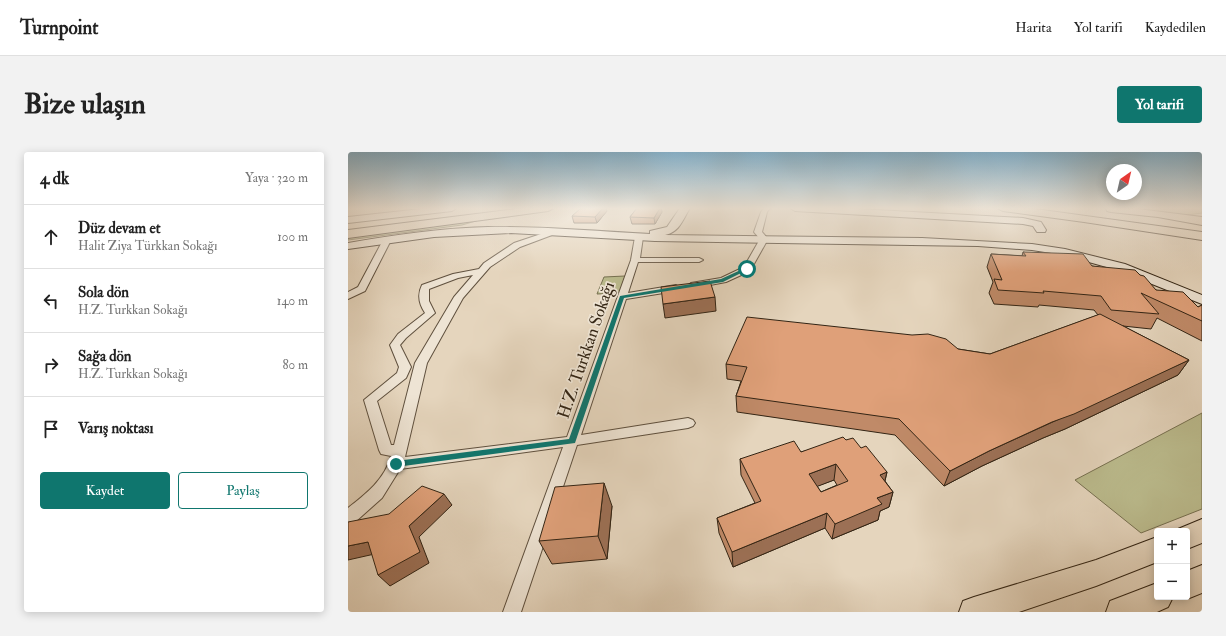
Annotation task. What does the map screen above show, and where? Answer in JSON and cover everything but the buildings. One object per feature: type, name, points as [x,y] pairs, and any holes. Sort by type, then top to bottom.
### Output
[{"type":"highway","points":[[348,234],[383,229]]},
{"type":"highway","points":[[1159,229],[1202,236]]},
{"type":"highway","points":[[1182,229],[1202,232]]},
{"type":"main road","points":[[348,251],[406,236],[465,231],[618,234],[662,233],[671,230],[676,233],[699,236],[703,238]]},
{"type":"main road","points":[[618,234],[639,237],[978,243],[1032,241],[1039,238],[1042,231],[1049,240],[1060,246],[1121,267],[1202,300]]},
{"type":"main road","points":[[348,246],[386,241]]},
{"type":"main road","points":[[978,243],[1047,249],[1121,267]]},
{"type":"main road","points":[[1190,536],[1202,530]]},
{"type":"main road","points":[[986,610],[1096,573],[1154,550]]},
{"type":"main road","points":[[1190,584],[1202,579]]},
{"type":"main road","points":[[1121,612],[1154,599]]},
{"type":"street","points":[[622,297],[723,280],[747,269],[764,239],[758,232],[759,229]]},
{"type":"street","points":[[348,518],[377,494],[396,464],[421,363],[459,297],[485,268],[517,245],[556,232]]},
{"type":"street","name":"H.Z. Turkkan Sokağı","points":[[396,464],[572,441],[635,260],[639,237]]},
{"type":"street","points":[[348,296],[362,289],[386,241]]},
{"type":"street","points":[[635,260],[699,260]]},
{"type":"street","points":[[400,451],[386,450],[370,400],[402,375],[406,367],[395,346],[399,338],[424,320],[430,313],[422,298],[425,287],[485,268]]},
{"type":"street","points":[[512,612],[572,441],[688,423]]},
{"type":"green space","points":[[403,229],[428,229],[348,240],[348,237]]},
{"type":"green space","points":[[625,276],[620,293],[597,294],[604,277]]},
{"type":"green space","points":[[1202,413],[1202,509],[1141,533],[1075,480]]},
{"type":"route","points":[[396,464],[572,441],[622,297],[723,280],[747,269]]}]
